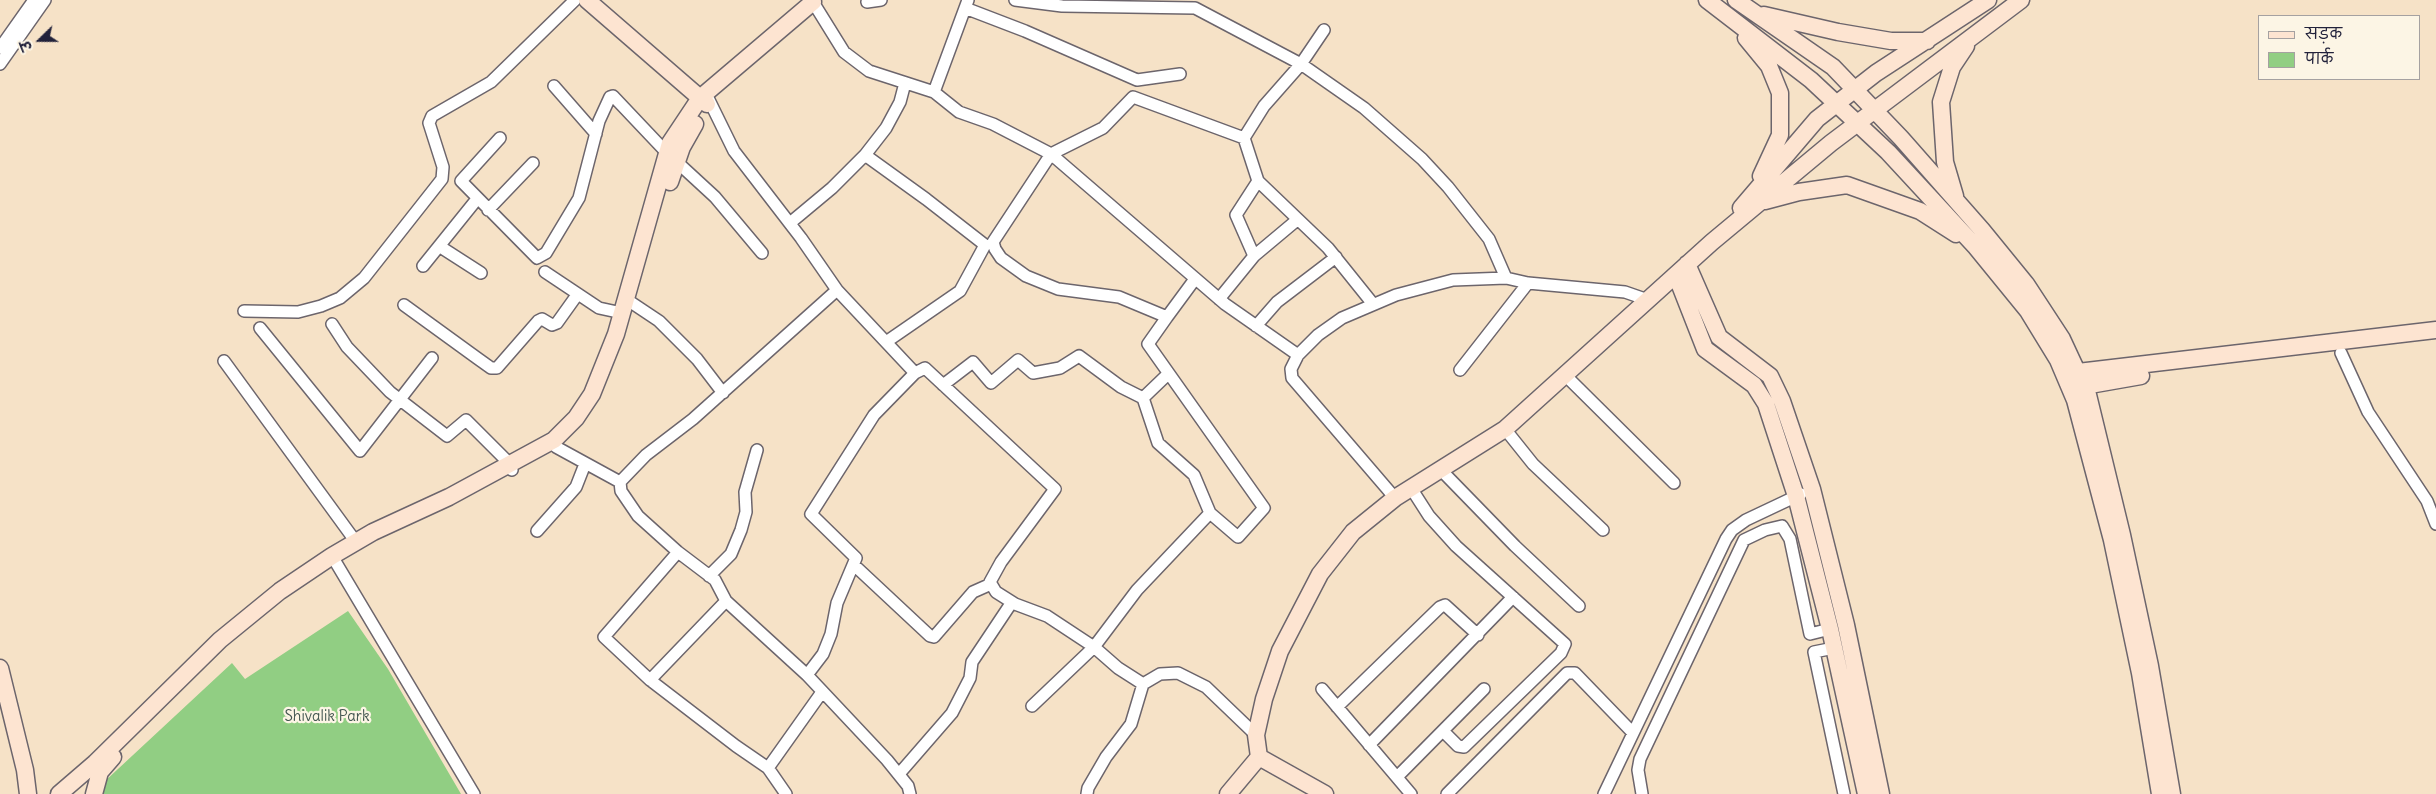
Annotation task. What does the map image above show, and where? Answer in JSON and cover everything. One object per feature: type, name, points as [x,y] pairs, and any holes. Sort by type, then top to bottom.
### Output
[{"type":"street","points":[[0,48],[34,0]]},
{"type":"street","points":[[0,64],[45,0]]},
{"type":"street","points":[[244,311],[298,312],[321,306],[340,298],[364,278],[442,179],[443,166],[429,123],[432,116],[491,82],[576,0],[592,4],[705,101],[734,151],[790,223],[837,290],[915,373]]},
{"type":"street","points":[[866,2],[881,0]]},
{"type":"street","points":[[1015,0],[1062,6],[1195,8],[1301,64],[1364,108],[1429,166],[1488,238],[1506,278]]},
{"type":"street","points":[[1707,0],[1811,80],[1888,152],[1974,246],[2028,311],[2058,360],[2075,400],[2112,540],[2140,673],[2160,794]]},
{"type":"street","points":[[1736,0],[1833,67],[1957,202],[2026,284],[2062,339],[2081,379],[2122,535],[2150,666],[2172,794]]},
{"type":"street","points":[[1228,794],[1259,757],[1256,735],[1264,699],[1280,651],[1320,574],[1353,532],[1395,498],[1505,429],[1712,242],[1756,198],[1817,119],[1876,74],[1988,0]]},
{"type":"street","points":[[1756,198],[2020,0]]},
{"type":"street","points":[[94,794],[100,772],[128,740],[209,661],[267,610],[356,542],[556,447],[584,422],[601,396],[672,158],[670,143],[705,101],[818,4],[844,52],[870,71],[934,92],[959,112],[993,124],[1051,154],[1219,299],[1298,355]]},
{"type":"street","points":[[934,92],[967,4],[1137,80],[1180,74]]},
{"type":"street","points":[[1755,13],[1838,32],[1891,41],[1928,41]]},
{"type":"street","points":[[1732,19],[1769,66],[1780,93],[1780,135],[1756,198]]},
{"type":"street","points":[[1244,138],[1264,106],[1301,64],[1324,30]]},
{"type":"street","points":[[1957,202],[1945,162],[1941,102],[1952,67],[1972,35]]},
{"type":"street","points":[[790,223],[832,188],[864,155],[886,128],[900,102],[905,84]]},
{"type":"street","points":[[554,86],[596,134]]},
{"type":"street","points":[[500,138],[461,178],[462,183],[538,258],[542,257],[579,198],[596,134],[610,97],[613,96],[672,158],[715,197],[762,253]]},
{"type":"street","points":[[1167,317],[1119,297],[1058,289],[1026,276],[1001,258],[993,242],[1051,154],[1103,128],[1133,97],[1244,138]]},
{"type":"street","points":[[1244,138],[1258,181],[1336,257],[1373,304]]},
{"type":"street","points":[[864,155],[926,199],[985,245],[960,291],[886,342]]},
{"type":"street","points":[[488,210],[533,163]]},
{"type":"street","points":[[1254,256],[1236,215],[1258,181]]},
{"type":"street","points":[[1756,198],[1847,185],[1920,211],[1974,246]]},
{"type":"street","points":[[423,266],[477,199]]},
{"type":"street","points":[[1219,299],[1254,256],[1297,220]]},
{"type":"street","points":[[439,246],[481,273]]},
{"type":"street","points":[[1256,326],[1277,302],[1336,257]]},
{"type":"street","points":[[1682,270],[1718,337],[1770,376],[1782,401],[1812,490],[1846,625],[1881,794]]},
{"type":"street","points":[[1682,270],[1705,349],[1754,384],[1766,404],[1796,496],[1830,629],[1866,794]]},
{"type":"street","points":[[545,272],[599,308],[627,308],[659,321],[697,359],[723,392]]},
{"type":"street","points":[[1395,498],[1292,378],[1291,369],[1298,355],[1318,335],[1342,318],[1373,304],[1453,280],[1506,278],[1528,283],[1625,292],[1648,300]]},
{"type":"street","points":[[943,385],[973,362],[991,382],[1018,360],[1033,373],[1060,368],[1078,356],[1121,386],[1144,398],[1158,442],[1194,475],[1210,513],[1238,537],[1264,508],[1148,344],[1195,279]]},
{"type":"street","points":[[1460,370],[1528,283]]},
{"type":"street","points":[[620,482],[646,454],[693,419],[837,290]]},
{"type":"street","points":[[404,305],[491,368],[497,368],[538,321],[542,319],[552,325],[557,323],[577,295]]},
{"type":"street","points":[[48,794],[59,794],[95,763],[220,640],[280,591],[334,559],[511,468],[554,440],[576,418],[592,394],[627,308]]},
{"type":"street","points":[[332,324],[347,347],[390,392],[447,436],[466,420],[511,468]]},
{"type":"street","points":[[260,328],[358,450],[363,450],[400,398],[432,358]]},
{"type":"street","points":[[2081,379],[2436,330]]},
{"type":"street","points":[[2081,379],[2125,378],[2436,341]]},
{"type":"street","points":[[2341,352],[2368,412],[2427,501],[2436,524]]},
{"type":"street","points":[[224,361],[356,542]]},
{"type":"street","points":[[807,675],[823,654],[831,634],[838,603],[856,558],[811,514],[874,414],[915,373],[925,368],[1055,489],[1000,562],[990,582],[996,592],[1012,602],[1047,616],[1094,647],[1118,668],[1143,684]]},
{"type":"street","points":[[1144,398],[1168,374]]},
{"type":"street","points":[[1565,375],[1674,482]]},
{"type":"street","points":[[1505,429],[1534,464],[1603,530]]},
{"type":"street","points":[[556,447],[620,482],[621,491],[638,516],[678,552],[715,580],[726,601],[807,675],[898,774],[913,793]]},
{"type":"street","points":[[709,576],[731,554],[741,530],[746,512],[745,492],[757,450]]},
{"type":"street","points":[[537,531],[576,487],[585,464]]},
{"type":"street","points":[[1441,470],[1515,546],[1579,606]]},
{"type":"street","points":[[1411,488],[1429,516],[1456,546],[1564,644],[1564,648],[1464,747],[1458,746],[1443,731]]},
{"type":"street","points":[[1604,794],[1732,530],[1746,520],[1812,490]]},
{"type":"street","points":[[1032,706],[1094,647],[1137,590],[1210,513]]},
{"type":"street","points":[[1642,794],[1638,770],[1640,759],[1739,546],[1744,540],[1778,526],[1787,531],[1844,794]]},
{"type":"street","points":[[678,552],[604,637],[650,680],[768,768],[786,794]]},
{"type":"street","points":[[334,559],[474,794]]},
{"type":"street","points":[[854,565],[930,636],[934,637],[973,592],[991,584]]},
{"type":"street","points":[[1370,745],[1513,597]]},
{"type":"street","points":[[650,680],[726,601]]},
{"type":"street","points":[[898,774],[952,712],[970,678],[972,662],[1012,602]]},
{"type":"street","points":[[1337,707],[1440,607],[1445,605],[1478,635]]},
{"type":"street","points":[[1810,634],[1830,629]]},
{"type":"street","points":[[1814,652],[1834,648]]},
{"type":"street","points":[[0,668],[6,717],[25,770],[28,794]]},
{"type":"street","points":[[1087,794],[1088,788],[1106,757],[1131,724],[1143,684],[1160,674],[1178,673],[1206,687],[1256,735]]},
{"type":"street","points":[[1447,794],[1567,673],[1575,673],[1633,733]]},
{"type":"street","points":[[1322,689],[1411,794]]},
{"type":"street","points":[[1397,777],[1484,689]]},
{"type":"street","points":[[768,768],[822,692]]},
{"type":"street","points":[[1259,757],[1325,794]]},
{"type":"green space","name":"Shivalik Park","points":[[348,611],[388,669],[461,794],[103,794],[104,782],[232,663],[245,679]]}]
